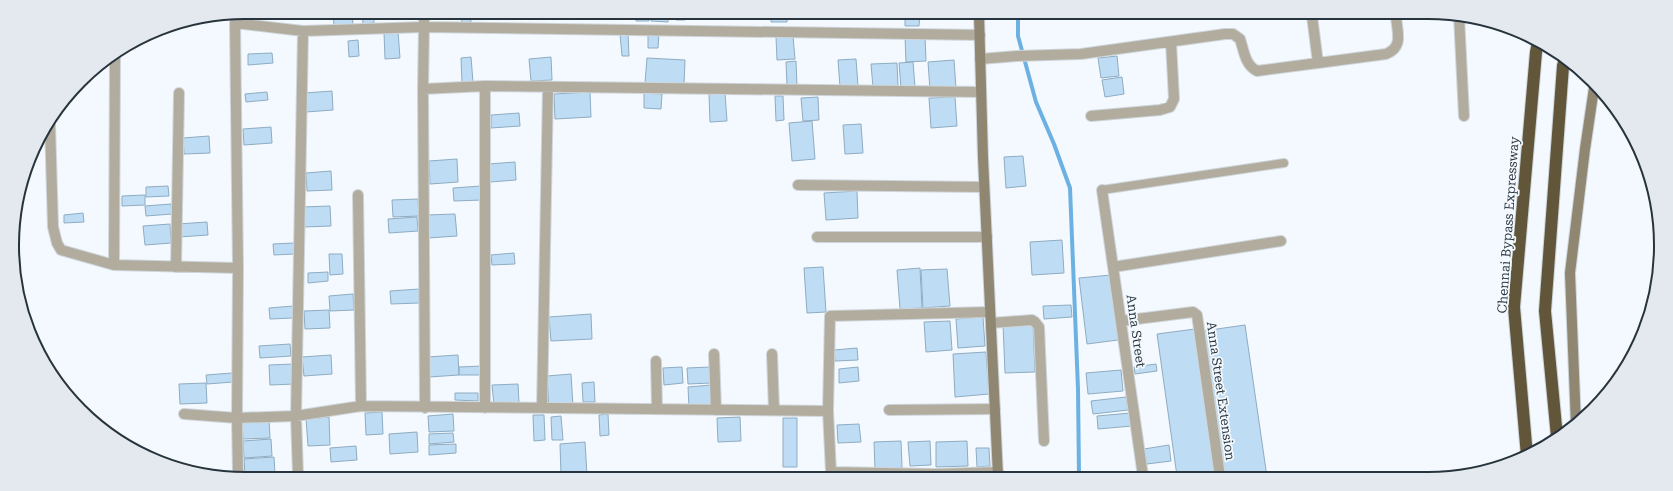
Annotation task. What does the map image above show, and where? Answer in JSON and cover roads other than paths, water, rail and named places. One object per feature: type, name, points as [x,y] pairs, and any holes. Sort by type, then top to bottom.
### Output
[{"type":"highway","name":"Chennai Bypass Expressway","points":[[1526,450],[1514,307],[1537,47]]},
{"type":"highway","points":[[1556,431],[1545,311],[1564,66]]},
{"type":"street","points":[[424,19],[425,408]]},
{"type":"street","points":[[979,19],[984,187],[998,472]]},
{"type":"street","points":[[1312,19],[1318,63]]},
{"type":"street","points":[[980,59],[1080,54],[1233,34],[1240,39],[1247,62],[1251,68],[1257,71],[1386,54],[1397,48],[1396,19]]},
{"type":"street","points":[[1459,21],[1464,116]]},
{"type":"street","points":[[238,472],[238,268],[235,23],[303,32],[424,27],[980,36]]},
{"type":"street","points":[[298,472],[296,416],[303,32]]},
{"type":"street","points":[[1092,116],[1160,110],[1170,107],[1174,100],[1171,42]]},
{"type":"street","points":[[114,265],[115,61]]},
{"type":"street","points":[[423,89],[485,86],[981,92]]},
{"type":"street","points":[[485,86],[485,408]]},
{"type":"street","points":[[542,408],[548,87]]},
{"type":"street","points":[[1576,417],[1570,273],[1584,149],[1594,91]]},
{"type":"street","points":[[176,267],[179,93]]},
{"type":"street","points":[[50,130],[53,228],[57,243],[61,250],[114,265],[238,268]]},
{"type":"street","points":[[798,185],[984,187]]},
{"type":"street","name":"Anna Street","points":[[1102,190],[1142,472]]},
{"type":"street","points":[[358,195],[361,406]]},
{"type":"street","points":[[817,237],[987,236]]},
{"type":"street","points":[[1113,267],[1281,242]]},
{"type":"street","points":[[829,472],[828,411],[830,316],[990,312]]},
{"type":"street","name":"Anna Street Extension","points":[[1121,321],[1193,312],[1197,315],[1219,472]]},
{"type":"street","points":[[991,323],[1032,320],[1039,327],[1044,441]]},
{"type":"street","points":[[714,354],[716,410]]},
{"type":"street","points":[[772,354],[774,410]]},
{"type":"street","points":[[656,361],[657,409]]},
{"type":"street","points":[[184,414],[237,418],[296,416],[361,406],[425,408],[828,411]]},
{"type":"street","points":[[889,410],[995,409]]},
{"type":"lane","points":[[1102,190],[1284,163]]},
{"type":"waterway","points":[[1018,19],[1018,36],[1036,102],[1054,144],[1070,188],[1078,389],[1079,472]]}]
